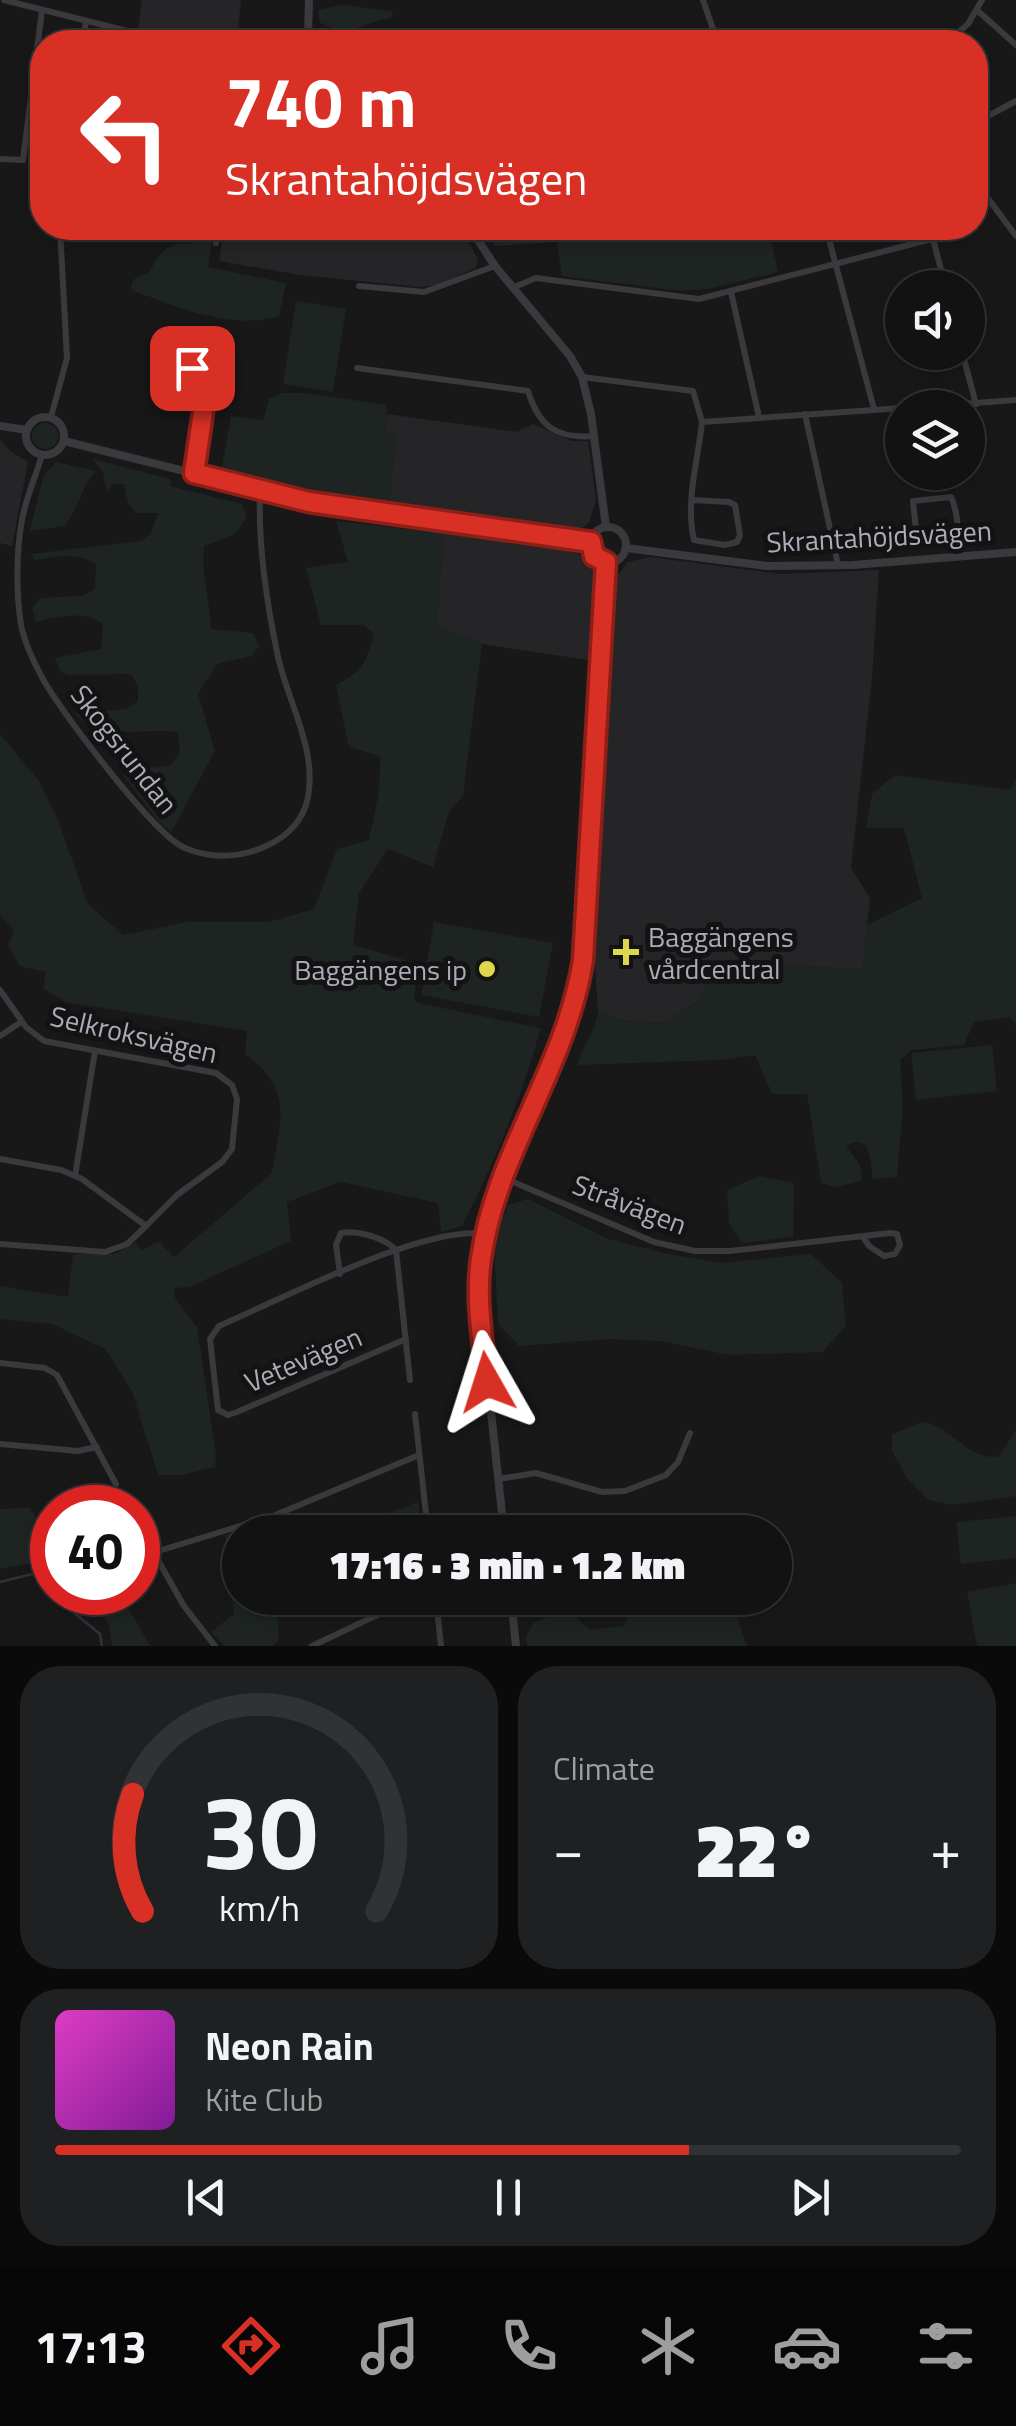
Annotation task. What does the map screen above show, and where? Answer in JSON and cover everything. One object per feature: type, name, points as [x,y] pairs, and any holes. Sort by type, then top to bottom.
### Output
[{"type":"street","points":[[4,0],[124,30]]},
{"type":"street","points":[[305,30],[309,0]]},
{"type":"street","points":[[703,0],[714,30]]},
{"type":"street","points":[[961,30],[978,11],[982,0]]},
{"type":"street","points":[[39,30],[42,10]]},
{"type":"street","points":[[978,11],[1016,45]]},
{"type":"street","points":[[85,30],[86,20]]},
{"type":"street","points":[[988,116],[1016,101]]},
{"type":"street","points":[[0,159],[23,160],[30,105]]},
{"type":"street","points":[[988,198],[1016,236]]},
{"type":"street","points":[[51,418],[67,358],[61,240]]},
{"type":"street","points":[[478,240],[512,288],[570,356],[582,377],[606,527]]},
{"type":"street","points":[[829,240],[874,410]]},
{"type":"street","points":[[512,288],[536,278],[687,299],[731,292],[928,240]]},
{"type":"street","points":[[932,240],[941,270]]},
{"type":"street","points":[[359,286],[424,292],[495,266]]},
{"type":"street","points":[[731,292],[759,416]]},
{"type":"street","points":[[192,368],[205,399],[194,473]]},
{"type":"street","points":[[357,368],[528,390],[546,426],[567,436],[594,436]]},
{"type":"street","points":[[582,377],[692,391],[702,422],[692,500],[694,540],[725,546],[737,542],[740,535],[734,505],[692,500]]},
{"type":"street","points":[[985,403],[1016,400]]},
{"type":"street","points":[[702,422],[885,409]]},
{"type":"street","points":[[805,414],[838,565]]},
{"type":"street","points":[[38,418],[51,418],[62,426],[64,440],[56,452],[42,454],[29,446],[27,430],[38,418]]},
{"type":"street","points":[[0,426],[27,430]]},
{"type":"street","points":[[64,440],[309,502],[591,542]]},
{"type":"street","name":"Skogsrundan","points":[[42,454],[22,520],[19,553],[22,626],[35,663],[58,702],[157,828],[184,848],[219,856],[241,855],[283,838],[300,818],[309,792],[306,753],[278,658],[261,539],[260,492]]},
{"type":"street","points":[[957,529],[916,530],[912,501],[951,497],[957,529],[960,557]]},
{"type":"street","points":[[606,527],[622,534],[626,548],[618,560],[606,562],[594,556],[591,542],[596,532],[606,527]]},
{"type":"street","name":"Skrantahöjdsvägen","points":[[626,548],[767,566],[1016,552]]},
{"type":"street","points":[[502,1515],[480,1309],[480,1262],[504,1178],[561,1047],[578,993],[586,927],[606,562]]},
{"type":"street","name":"Selkroksvägen","points":[[0,990],[22,1022],[44,1041],[206,1070],[226,1078],[236,1091],[234,1140],[228,1156],[177,1195],[146,1226]]},
{"type":"street","points":[[0,1036],[22,1022]]},
{"type":"street","points":[[75,1176],[96,1051]]},
{"type":"street","points":[[0,1159],[49,1166],[75,1176],[146,1226],[127,1244],[105,1252],[0,1244]]},
{"type":"street","name":"Stråvägen","points":[[504,1178],[654,1242],[694,1252],[730,1251],[863,1237],[897,1234],[900,1245],[895,1254],[884,1256],[863,1237]]},
{"type":"street","points":[[396,1250],[385,1242],[352,1232],[342,1233],[336,1245],[340,1274],[396,1250],[459,1232],[486,1234]]},
{"type":"street","name":"Vetevägen","points":[[396,1250],[410,1380]]},
{"type":"street","name":"Vetevägen","points":[[340,1274],[214,1330],[211,1350],[218,1410],[228,1415],[237,1412],[406,1339]]},
{"type":"street","points":[[0,1363],[52,1370],[63,1382],[116,1484]]},
{"type":"street","points":[[415,1414],[426,1515]]},
{"type":"street","points":[[498,1478],[536,1474],[602,1492],[625,1491],[666,1475],[678,1462],[690,1433]]},
{"type":"street","points":[[0,1444],[78,1451],[97,1447]]},
{"type":"street","points":[[160,1551],[273,1516],[419,1455]]},
{"type":"street","points":[[160,1566],[215,1646]]},
{"type":"street","points":[[312,1646],[378,1615]]},
{"type":"street","points":[[438,1615],[441,1646]]},
{"type":"street","points":[[513,1615],[516,1646]]},
{"type":"shaded area","points":[[142,0],[241,0],[238,30],[138,28]]},
{"type":"shaded area","points":[[343,5],[393,11],[392,17],[337,30],[320,23],[318,10]]},
{"type":"shaded area","points":[[222,240],[468,240],[478,259],[476,268],[436,285],[420,287],[300,275],[219,261]]},
{"type":"shaded area","points":[[491,240],[557,242],[495,246]]},
{"type":"shaded area","points":[[557,240],[771,240],[778,272],[708,289],[681,291],[562,276]]},
{"type":"shaded area","points":[[212,242],[208,267],[286,283],[279,316],[261,320],[224,319],[133,291],[134,279],[150,272],[167,248]]},
{"type":"shaded area","points":[[296,301],[346,309],[333,392],[283,384]]},
{"type":"shaded area","points":[[282,393],[387,405],[385,431],[397,434],[389,503],[312,491],[222,467],[231,416],[263,420],[269,399]]},
{"type":"shaded area","points":[[387,414],[517,432],[533,424],[572,441],[588,441],[596,499],[589,523],[577,531],[389,503],[396,435],[385,431]]},
{"type":"shaded area","points":[[45,423],[54,427],[58,436],[54,445],[45,449],[36,445],[32,436],[36,427]]},
{"type":"shaded area","points":[[0,439],[11,452],[28,462],[12,546],[0,543]]},
{"type":"shaded area","points":[[92,459],[171,479],[170,486],[242,504],[247,517],[235,534],[204,546],[203,556],[211,629],[253,633],[259,647],[251,656],[217,664],[198,694],[215,751],[171,832],[123,775],[171,765],[180,753],[178,732],[100,731],[86,725],[75,713],[126,709],[138,701],[138,687],[131,674],[67,675],[60,670],[55,658],[101,649],[103,624],[80,616],[36,622],[32,608],[40,598],[82,596],[95,589],[96,564],[75,557],[35,560],[30,554],[142,541],[151,533],[158,513],[136,513],[128,503],[124,484],[113,484],[106,492],[103,472]]},
{"type":"shaded area","points":[[56,462],[96,471],[64,526],[30,531],[43,477]]},
{"type":"shaded area","points":[[336,521],[444,533],[437,626],[482,644],[463,795],[449,812],[433,867],[388,849],[359,893],[353,945],[419,964],[414,997],[418,1003],[541,1028],[506,1129],[462,1226],[441,1232],[438,1203],[341,1182],[287,1202],[291,1241],[189,1287],[174,1288],[175,1298],[197,1327],[215,1467],[181,1475],[158,1475],[132,1391],[105,1349],[52,1324],[0,1319],[0,1286],[68,1297],[73,1254],[115,1254],[135,1242],[142,1250],[158,1241],[174,1257],[272,1173],[280,1122],[278,1094],[261,1067],[245,1054],[247,1031],[65,1002],[43,988],[46,972],[20,966],[8,946],[14,930],[0,916],[0,734],[39,781],[57,818],[88,904],[123,935],[187,922],[269,922],[314,909],[337,849],[369,840],[379,792],[380,756],[349,747],[336,685],[362,665],[374,634],[364,625],[321,625],[306,568],[348,562]]},
{"type":"shaded area","points":[[444,533],[577,552],[588,561],[599,581],[595,661],[482,644],[436,626]]},
{"type":"shaded area","points":[[650,557],[782,574],[879,570],[872,679],[851,868],[870,898],[863,970],[713,960],[700,1000],[664,1023],[623,1020],[598,1012],[595,968],[614,586],[628,562]]},
{"type":"shaded area","points":[[895,775],[1010,790],[1016,779],[1016,1025],[1010,1017],[974,1022],[964,1045],[912,1050],[900,1060],[903,1108],[897,1177],[873,1179],[868,1150],[854,1143],[846,1146],[860,1165],[862,1181],[836,1187],[821,1183],[807,1094],[772,1094],[755,1055],[721,1060],[577,1065],[598,1012],[623,1020],[663,1023],[700,1000],[712,960],[863,970],[867,925],[922,898],[904,828],[866,828],[872,794]]},
{"type":"shaded area","name":"Baggängens ip","points":[[434,922],[553,943],[539,1017],[421,995]]},
{"type":"shaded area","points":[[992,1045],[997,1091],[916,1100],[911,1053]]},
{"type":"shaded area","points":[[759,1176],[794,1183],[793,1237],[742,1243],[729,1223],[727,1190]]},
{"type":"shaded area","points":[[528,1199],[608,1239],[664,1253],[720,1263],[811,1254],[842,1283],[846,1326],[822,1352],[728,1355],[661,1341],[609,1339],[519,1346],[498,1324],[494,1244],[508,1205]]},
{"type":"shaded area","points":[[922,1422],[942,1429],[987,1456],[998,1457],[1016,1431],[1016,1496],[951,1505],[929,1500],[907,1478],[892,1451],[892,1434]]},
{"type":"shaded area","points":[[418,1502],[420,1515],[383,1515]]},
{"type":"shaded area","points":[[30,1508],[30,1564],[0,1569],[0,1509]]},
{"type":"shaded area","points":[[1016,1516],[1016,1558],[961,1564],[956,1522]]},
{"type":"shaded area","points":[[1016,1583],[1016,1646],[977,1646],[967,1592]]},
{"type":"shaded area","points":[[102,1615],[132,1615],[150,1646],[112,1646],[109,1626]]},
{"type":"shaded area","points":[[233,1615],[277,1615],[279,1638],[274,1646],[224,1646],[211,1632]]},
{"type":"shaded area","points":[[554,1615],[574,1615],[590,1630],[623,1626],[630,1615],[736,1615],[747,1646],[527,1646],[526,1636],[534,1622]]},
{"type":"waterway","points":[[0,1582],[30,1574]]},
{"type":"waterway","points":[[77,1615],[100,1634],[102,1646]]},
{"type":"place","name":"Baggängens vårdcentral","points":[[626,952]]},
{"type":"place","name":"Baggängens ip","points":[[487,969]]},
{"type":"route","points":[[192,368],[205,399],[194,473],[309,502],[591,542],[594,556],[606,562],[583,960],[578,993],[561,1047],[489,1217],[479,1282],[487,1382]]}]
